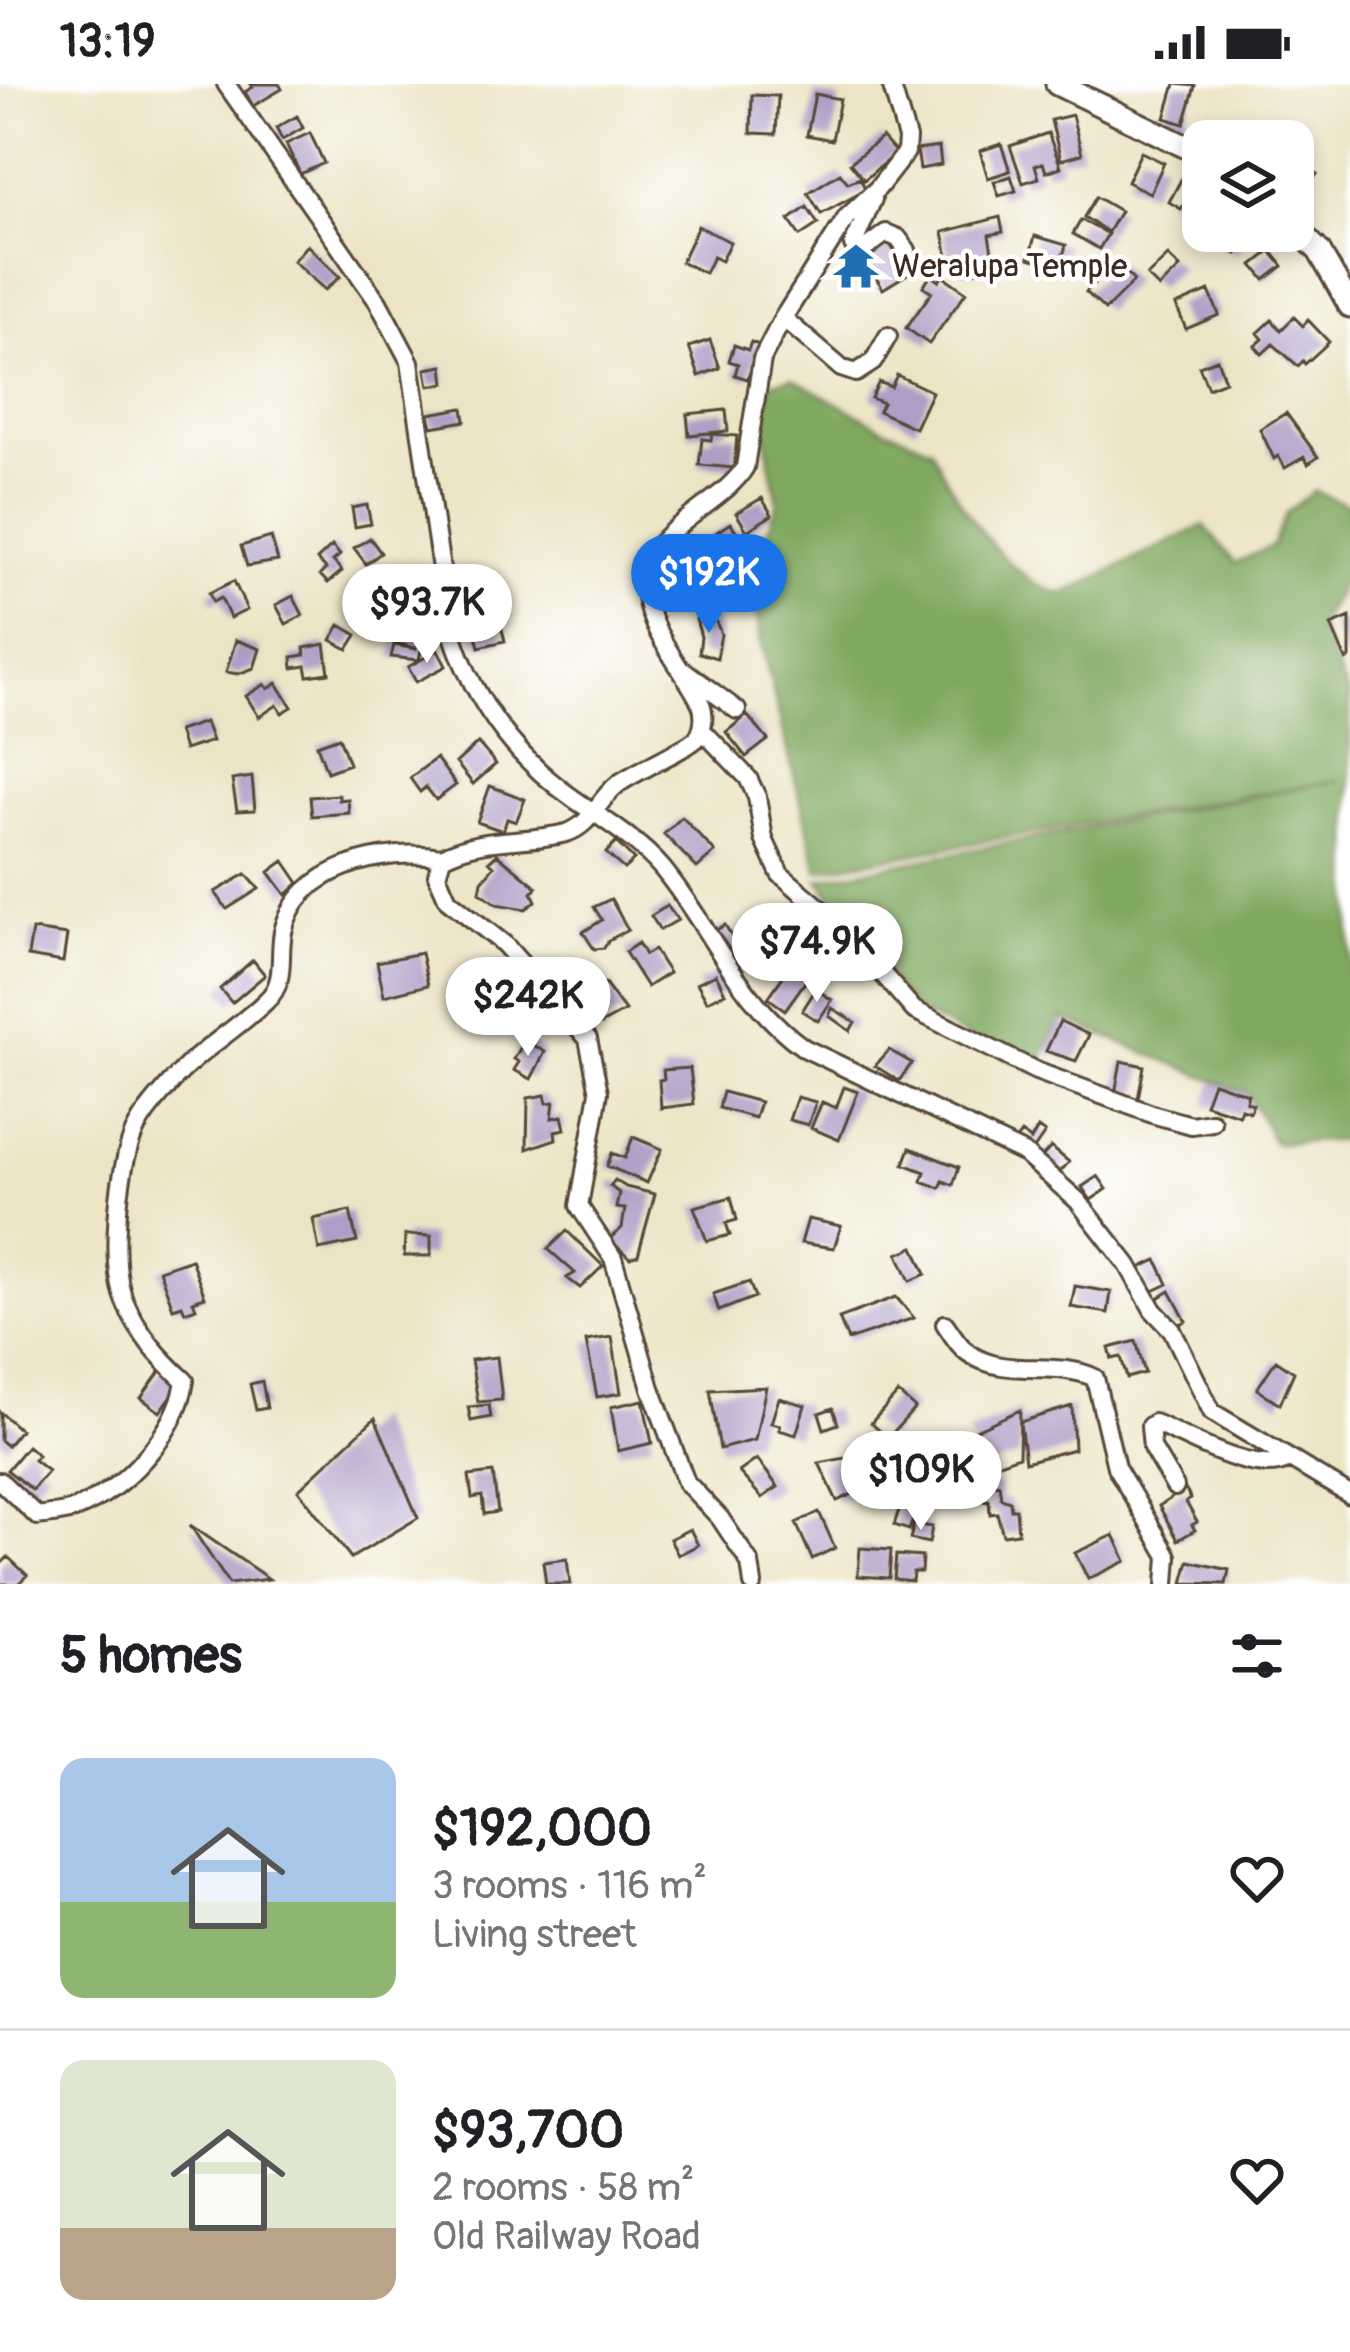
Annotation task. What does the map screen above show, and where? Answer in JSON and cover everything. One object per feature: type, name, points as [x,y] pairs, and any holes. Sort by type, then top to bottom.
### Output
[{"type":"street","points":[[226,84],[378,302],[410,362],[449,622],[460,660],[503,734],[570,797],[660,866],[772,1026],[804,1048],[1025,1154],[1078,1201],[1128,1265],[1153,1310],[1172,1330],[1211,1412],[1350,1495]]},
{"type":"street","points":[[0,1481],[37,1516],[75,1510],[135,1470],[182,1404],[185,1381],[150,1349],[123,1299],[118,1272],[122,1176],[133,1133],[171,1082],[223,1033],[269,999],[280,978],[284,931],[294,902],[331,870],[412,852],[442,857],[466,844],[566,833],[583,826],[614,787],[655,759],[695,742],[704,709],[649,617],[646,571],[655,551],[710,499],[736,483],[745,467],[762,359],[783,318],[847,218],[906,152],[907,138],[891,84]]},
{"type":"street","points":[[1057,84],[1182,145]]},
{"type":"street","points":[[878,188],[853,245],[856,250],[866,248],[886,233],[898,238],[907,250]]},
{"type":"street","points":[[1314,246],[1350,306]]},
{"type":"street","points":[[783,318],[841,368],[856,373],[873,362],[889,336]]},
{"type":"street","points":[[676,664],[737,710]]},
{"type":"street","points":[[702,730],[748,778],[757,797],[764,839],[780,874],[841,926],[914,1010],[1036,1071],[1155,1115],[1191,1125],[1212,1122]]},
{"type":"street","points":[[442,857],[436,875],[448,900],[504,944],[588,1039],[599,1092],[580,1206],[613,1258],[651,1388],[686,1482],[720,1518],[750,1563],[753,1584]]},
{"type":"street","points":[[945,1324],[968,1353],[992,1364],[1077,1369],[1095,1378],[1116,1467],[1168,1556],[1166,1584]]},
{"type":"street","points":[[1175,1487],[1152,1448],[1150,1426],[1154,1423],[1248,1462],[1273,1467],[1287,1460]]},
{"type":"green space","points":[[792,378],[881,427],[931,448],[968,513],[1003,556],[1042,587],[1063,594],[1204,525],[1235,563],[1272,546],[1287,512],[1314,491],[1350,506],[1350,570],[1318,627],[1350,697],[1350,1140],[1274,1143],[1248,1094],[1061,1018],[1036,1071],[914,1010],[819,879],[1340,780],[818,870],[761,644],[752,573],[778,503],[761,413],[771,383]]},
{"type":"building","points":[[251,84],[279,84],[282,89],[253,106],[245,92]]},
{"type":"building","points":[[1175,84],[1195,86],[1182,123],[1165,118]]},
{"type":"building","points":[[815,94],[840,99],[832,140],[807,135]]},
{"type":"building","points":[[752,95],[778,96],[776,134],[751,133]]},
{"type":"building","points":[[1072,115],[1082,154],[1061,160],[1051,120]]},
{"type":"building","points":[[297,116],[303,128],[282,140],[276,128]]},
{"type":"building","points":[[310,133],[324,163],[300,174],[286,144]]},
{"type":"building","points":[[1048,133],[1061,167],[1046,172],[1043,163],[1035,165],[1039,178],[1023,183],[1010,146]]},
{"type":"building","points":[[882,137],[896,153],[864,180],[850,163]]},
{"type":"building","points":[[1001,144],[1010,171],[988,178],[980,151]]},
{"type":"building","points":[[939,147],[941,165],[920,169],[917,150]]},
{"type":"building","points":[[1141,152],[1164,163],[1150,193],[1127,182]]},
{"type":"building","points":[[840,173],[848,183],[860,178],[866,190],[821,214],[808,193]]},
{"type":"building","points":[[1011,176],[1016,191],[999,196],[994,182]]},
{"type":"building","points":[[1182,178],[1182,207],[1169,202]]},
{"type":"building","points":[[1096,197],[1120,211],[1108,232],[1084,217]]},
{"type":"building","points":[[807,207],[818,224],[800,236],[789,220]]},
{"type":"building","points":[[1000,217],[1003,232],[989,235],[992,252],[981,256],[984,270],[963,273],[959,260],[949,262],[943,232]]},
{"type":"building","points":[[1081,220],[1108,234],[1099,249],[1073,234]]},
{"type":"building","points":[[698,226],[730,242],[721,261],[713,257],[705,273],[681,262]]},
{"type":"building","points":[[1035,236],[1066,245],[1060,267],[1029,258]]},
{"type":"building","points":[[889,243],[909,273],[883,289],[864,258]]},
{"type":"building","points":[[307,245],[340,277],[325,290],[293,261]]},
{"type":"building","points":[[1272,252],[1283,266],[1265,280],[1253,265]]},
{"type":"building","points":[[1168,256],[1180,268],[1159,288],[1147,276]]},
{"type":"building","points":[[861,257],[866,274],[847,278],[843,261]]},
{"type":"building","points":[[1116,262],[1134,281],[1105,310],[1086,292]]},
{"type":"building","points":[[931,275],[939,281],[943,276],[966,292],[929,344],[906,328],[932,292],[923,286]]},
{"type":"building","points":[[1209,291],[1219,315],[1186,329],[1176,305]]},
{"type":"building","points":[[1294,317],[1303,326],[1308,320],[1329,342],[1298,366],[1273,344],[1262,354],[1255,346],[1263,339],[1258,333],[1272,320],[1281,330]]},
{"type":"building","points":[[710,340],[720,368],[699,376],[689,347]]},
{"type":"building","points":[[751,342],[762,346],[747,379],[735,375],[738,364],[729,361],[734,345],[748,350]]},
{"type":"building","points":[[1217,359],[1225,381],[1208,388],[1199,366]]},
{"type":"building","points":[[443,366],[445,383],[429,386],[426,369]]},
{"type":"building","points":[[897,375],[932,392],[915,428],[879,411],[883,403],[871,398],[879,382],[891,387]]},
{"type":"building","points":[[463,408],[465,421],[432,427],[429,414]]},
{"type":"building","points":[[726,410],[728,431],[689,435],[687,414]]},
{"type":"building","points":[[1286,413],[1318,457],[1308,464],[1304,457],[1285,468],[1278,456],[1274,459],[1260,429]]},
{"type":"building","points":[[712,434],[737,436],[734,468],[699,465],[702,439],[711,440]]},
{"type":"building","points":[[762,498],[772,515],[747,531],[736,513]]},
{"type":"building","points":[[367,505],[371,524],[355,527],[352,508]]},
{"type":"building","points":[[730,523],[748,546],[728,563],[708,538]]},
{"type":"building","points":[[271,537],[278,561],[247,566],[241,546]]},
{"type":"building","points":[[370,538],[381,553],[366,564],[354,548]]},
{"type":"building","points":[[332,546],[340,555],[333,561],[342,571],[328,583],[320,575],[326,569],[317,560]]},
{"type":"building","points":[[234,581],[247,610],[230,618],[221,598],[213,602],[209,593]]},
{"type":"building","points":[[408,589],[432,596],[431,603],[439,605],[419,660],[391,657],[394,645],[417,649],[393,642]]},
{"type":"building","points":[[375,593],[390,598],[383,622],[368,618]]},
{"type":"building","points":[[293,596],[303,615],[286,624],[276,605]]},
{"type":"building","points":[[491,614],[494,623],[500,622],[505,641],[479,647],[472,619]]},
{"type":"building","points":[[713,614],[721,634],[717,658],[699,653],[696,619]]},
{"type":"building","points":[[1350,617],[1350,658],[1346,660],[1331,625]]},
{"type":"building","points":[[340,625],[357,635],[348,649],[331,640]]},
{"type":"building","points":[[236,640],[260,649],[254,668],[238,674],[226,672]]},
{"type":"building","points":[[325,644],[329,673],[308,676],[306,666],[293,668],[292,657],[305,655],[304,648]]},
{"type":"building","points":[[438,650],[446,666],[416,682],[408,667]]},
{"type":"building","points":[[277,683],[292,707],[282,713],[277,705],[259,717],[246,696],[265,684],[268,689]]},
{"type":"building","points":[[747,715],[768,740],[746,757],[726,732]]},
{"type":"building","points":[[205,722],[212,741],[184,750],[178,731]]},
{"type":"building","points":[[339,737],[349,764],[327,772],[317,745]]},
{"type":"building","points":[[478,743],[496,764],[473,784],[456,763]]},
{"type":"building","points":[[436,758],[456,785],[436,800],[426,787],[420,792],[410,778]]},
{"type":"building","points":[[252,777],[255,810],[237,811],[232,780]]},
{"type":"building","points":[[490,786],[525,799],[516,822],[507,819],[503,831],[477,822]]},
{"type":"building","points":[[339,795],[339,800],[348,799],[349,813],[312,816],[310,797]]},
{"type":"building","points":[[682,817],[715,852],[697,868],[664,834]]},
{"type":"building","points":[[616,842],[634,860],[624,869],[606,853]]},
{"type":"building","points":[[497,854],[537,887],[532,893],[536,901],[526,909],[497,904],[480,892],[494,866],[489,861]]},
{"type":"building","points":[[284,861],[299,883],[286,895],[269,872]]},
{"type":"building","points":[[246,874],[259,889],[227,909],[215,892]]},
{"type":"building","points":[[611,899],[628,930],[604,948],[594,949],[583,932],[602,920],[594,907]]},
{"type":"building","points":[[667,906],[678,920],[660,930],[651,916]]},
{"type":"building","points":[[725,925],[738,946],[725,953],[711,933]]},
{"type":"building","points":[[32,930],[67,935],[63,962],[28,956]]},
{"type":"building","points":[[638,943],[645,955],[654,950],[669,973],[647,987],[625,952]]},
{"type":"building","points":[[421,953],[428,985],[384,996],[377,962]]},
{"type":"building","points":[[253,960],[265,975],[232,1003],[220,989]]},
{"type":"building","points":[[791,965],[808,978],[785,1010],[768,998]]},
{"type":"building","points":[[502,970],[519,989],[499,1003],[483,986]]},
{"type":"building","points":[[716,974],[725,993],[707,1001],[697,983]]},
{"type":"building","points":[[605,984],[625,1011],[601,1024],[583,999]]},
{"type":"building","points":[[816,989],[832,1000],[818,1021],[802,1011]]},
{"type":"building","points":[[832,1008],[855,1022],[850,1031],[829,1016]]},
{"type":"building","points":[[1060,1021],[1089,1035],[1076,1061],[1046,1051]]},
{"type":"building","points":[[525,1040],[545,1052],[531,1079],[514,1070],[519,1062],[514,1059]]},
{"type":"building","points":[[889,1050],[912,1063],[899,1081],[875,1066]]},
{"type":"building","points":[[1121,1061],[1144,1066],[1138,1099],[1115,1094]]},
{"type":"building","points":[[690,1068],[694,1104],[661,1108],[663,1070]]},
{"type":"building","points":[[1213,1082],[1248,1094],[1246,1102],[1253,1104],[1250,1112],[1241,1109],[1239,1115],[1205,1104]]},
{"type":"building","points":[[844,1087],[858,1092],[839,1140],[811,1128],[822,1102],[836,1108]]},
{"type":"building","points":[[723,1092],[760,1102],[755,1118],[719,1108]]},
{"type":"building","points":[[545,1095],[547,1103],[554,1102],[552,1118],[562,1116],[565,1129],[555,1131],[556,1139],[527,1149],[528,1098]]},
{"type":"building","points":[[797,1097],[816,1102],[808,1125],[789,1120]]},
{"type":"building","points":[[1038,1128],[1045,1133],[1032,1152],[1015,1141],[1021,1133],[1031,1140]]},
{"type":"building","points":[[633,1137],[662,1149],[647,1183],[607,1166],[612,1153],[625,1158]]},
{"type":"building","points":[[1051,1147],[1069,1162],[1060,1172],[1042,1157]]},
{"type":"building","points":[[910,1148],[959,1167],[953,1185],[943,1181],[940,1188],[922,1181],[925,1172],[904,1164]]},
{"type":"building","points":[[1098,1176],[1107,1189],[1091,1200],[1082,1187]]},
{"type":"building","points":[[615,1180],[655,1194],[638,1255],[630,1258],[609,1239],[622,1228],[625,1209],[616,1208],[619,1193],[610,1186]]},
{"type":"building","points":[[731,1197],[737,1220],[726,1223],[730,1235],[707,1241],[694,1207]]},
{"type":"building","points":[[350,1211],[357,1242],[319,1250],[313,1219]]},
{"type":"building","points":[[808,1219],[841,1226],[834,1248],[801,1243]]},
{"type":"building","points":[[567,1231],[603,1266],[580,1288],[567,1278],[575,1273],[548,1249]]},
{"type":"building","points":[[405,1235],[431,1236],[431,1256],[404,1256]]},
{"type":"building","points":[[914,1247],[926,1274],[910,1281],[898,1254]]},
{"type":"building","points":[[191,1259],[205,1297],[193,1301],[196,1308],[185,1312],[182,1305],[173,1308],[159,1270]]},
{"type":"building","points":[[1157,1260],[1168,1284],[1151,1292],[1140,1268]]},
{"type":"building","points":[[749,1282],[755,1297],[719,1311],[713,1294]]},
{"type":"building","points":[[1075,1286],[1111,1292],[1108,1313],[1071,1307]]},
{"type":"building","points":[[1170,1291],[1186,1321],[1173,1328],[1157,1299]]},
{"type":"building","points":[[896,1297],[914,1318],[848,1340],[839,1318]]},
{"type":"building","points":[[612,1337],[621,1393],[597,1397],[586,1341]]},
{"type":"building","points":[[1136,1341],[1145,1373],[1127,1378],[1121,1357],[1112,1359],[1109,1348]]},
{"type":"building","points":[[497,1357],[502,1400],[478,1402],[471,1360]]},
{"type":"building","points":[[1276,1360],[1294,1372],[1280,1404],[1257,1389]]},
{"type":"building","points":[[161,1370],[180,1384],[160,1412],[141,1398]]},
{"type":"building","points":[[262,1381],[267,1408],[256,1410],[250,1384]]},
{"type":"building","points":[[766,1387],[755,1440],[720,1449],[710,1390]]},
{"type":"building","points":[[898,1393],[915,1408],[888,1438],[871,1423]]},
{"type":"building","points":[[779,1398],[805,1405],[796,1435],[771,1423]]},
{"type":"building","points":[[643,1400],[652,1443],[618,1451],[611,1407]]},
{"type":"building","points":[[489,1405],[491,1417],[471,1421],[468,1407]]},
{"type":"building","points":[[1072,1406],[1074,1449],[1025,1462],[1020,1422]]},
{"type":"building","points":[[833,1408],[838,1424],[824,1429],[819,1413]]},
{"type":"building","points":[[1020,1410],[1019,1456],[988,1467],[967,1434]]},
{"type":"building","points":[[0,1412],[20,1430],[7,1446],[0,1440]]},
{"type":"building","points":[[375,1418],[418,1518],[351,1558],[298,1490]]},
{"type":"building","points":[[27,1446],[38,1455],[34,1460],[48,1471],[32,1490],[7,1470]]},
{"type":"building","points":[[860,1455],[887,1478],[837,1501],[819,1463]]},
{"type":"building","points":[[757,1459],[778,1487],[762,1498],[739,1472]]},
{"type":"building","points":[[493,1473],[498,1512],[484,1514],[482,1496],[472,1498],[469,1476]]},
{"type":"building","points":[[999,1484],[1001,1498],[1016,1509],[1018,1533],[1003,1535],[997,1513],[990,1514],[989,1500],[984,1501],[982,1485]]},
{"type":"building","points":[[1185,1489],[1197,1522],[1192,1525],[1195,1530],[1178,1540],[1159,1506]]},
{"type":"building","points":[[902,1501],[918,1507],[909,1530],[894,1525]]},
{"type":"building","points":[[819,1512],[835,1548],[812,1559],[796,1523]]},
{"type":"building","points":[[914,1524],[932,1527],[929,1543],[910,1539]]},
{"type":"building","points":[[190,1525],[269,1579],[229,1584]]},
{"type":"building","points":[[690,1529],[698,1545],[678,1555],[670,1539]]},
{"type":"building","points":[[1114,1535],[1126,1561],[1088,1579],[1075,1553]]},
{"type":"building","points":[[860,1548],[891,1550],[889,1578],[858,1576]]},
{"type":"building","points":[[896,1555],[922,1557],[921,1572],[913,1572],[912,1581],[894,1579]]},
{"type":"building","points":[[8,1557],[27,1575],[18,1584],[0,1584],[0,1565]]},
{"type":"building","points":[[567,1559],[570,1584],[546,1584],[543,1562]]},
{"type":"building","points":[[1189,1561],[1229,1570],[1226,1584],[1183,1583]]},
{"type":"place","name":"Weralupa Temple","points":[[856,266]]}]
